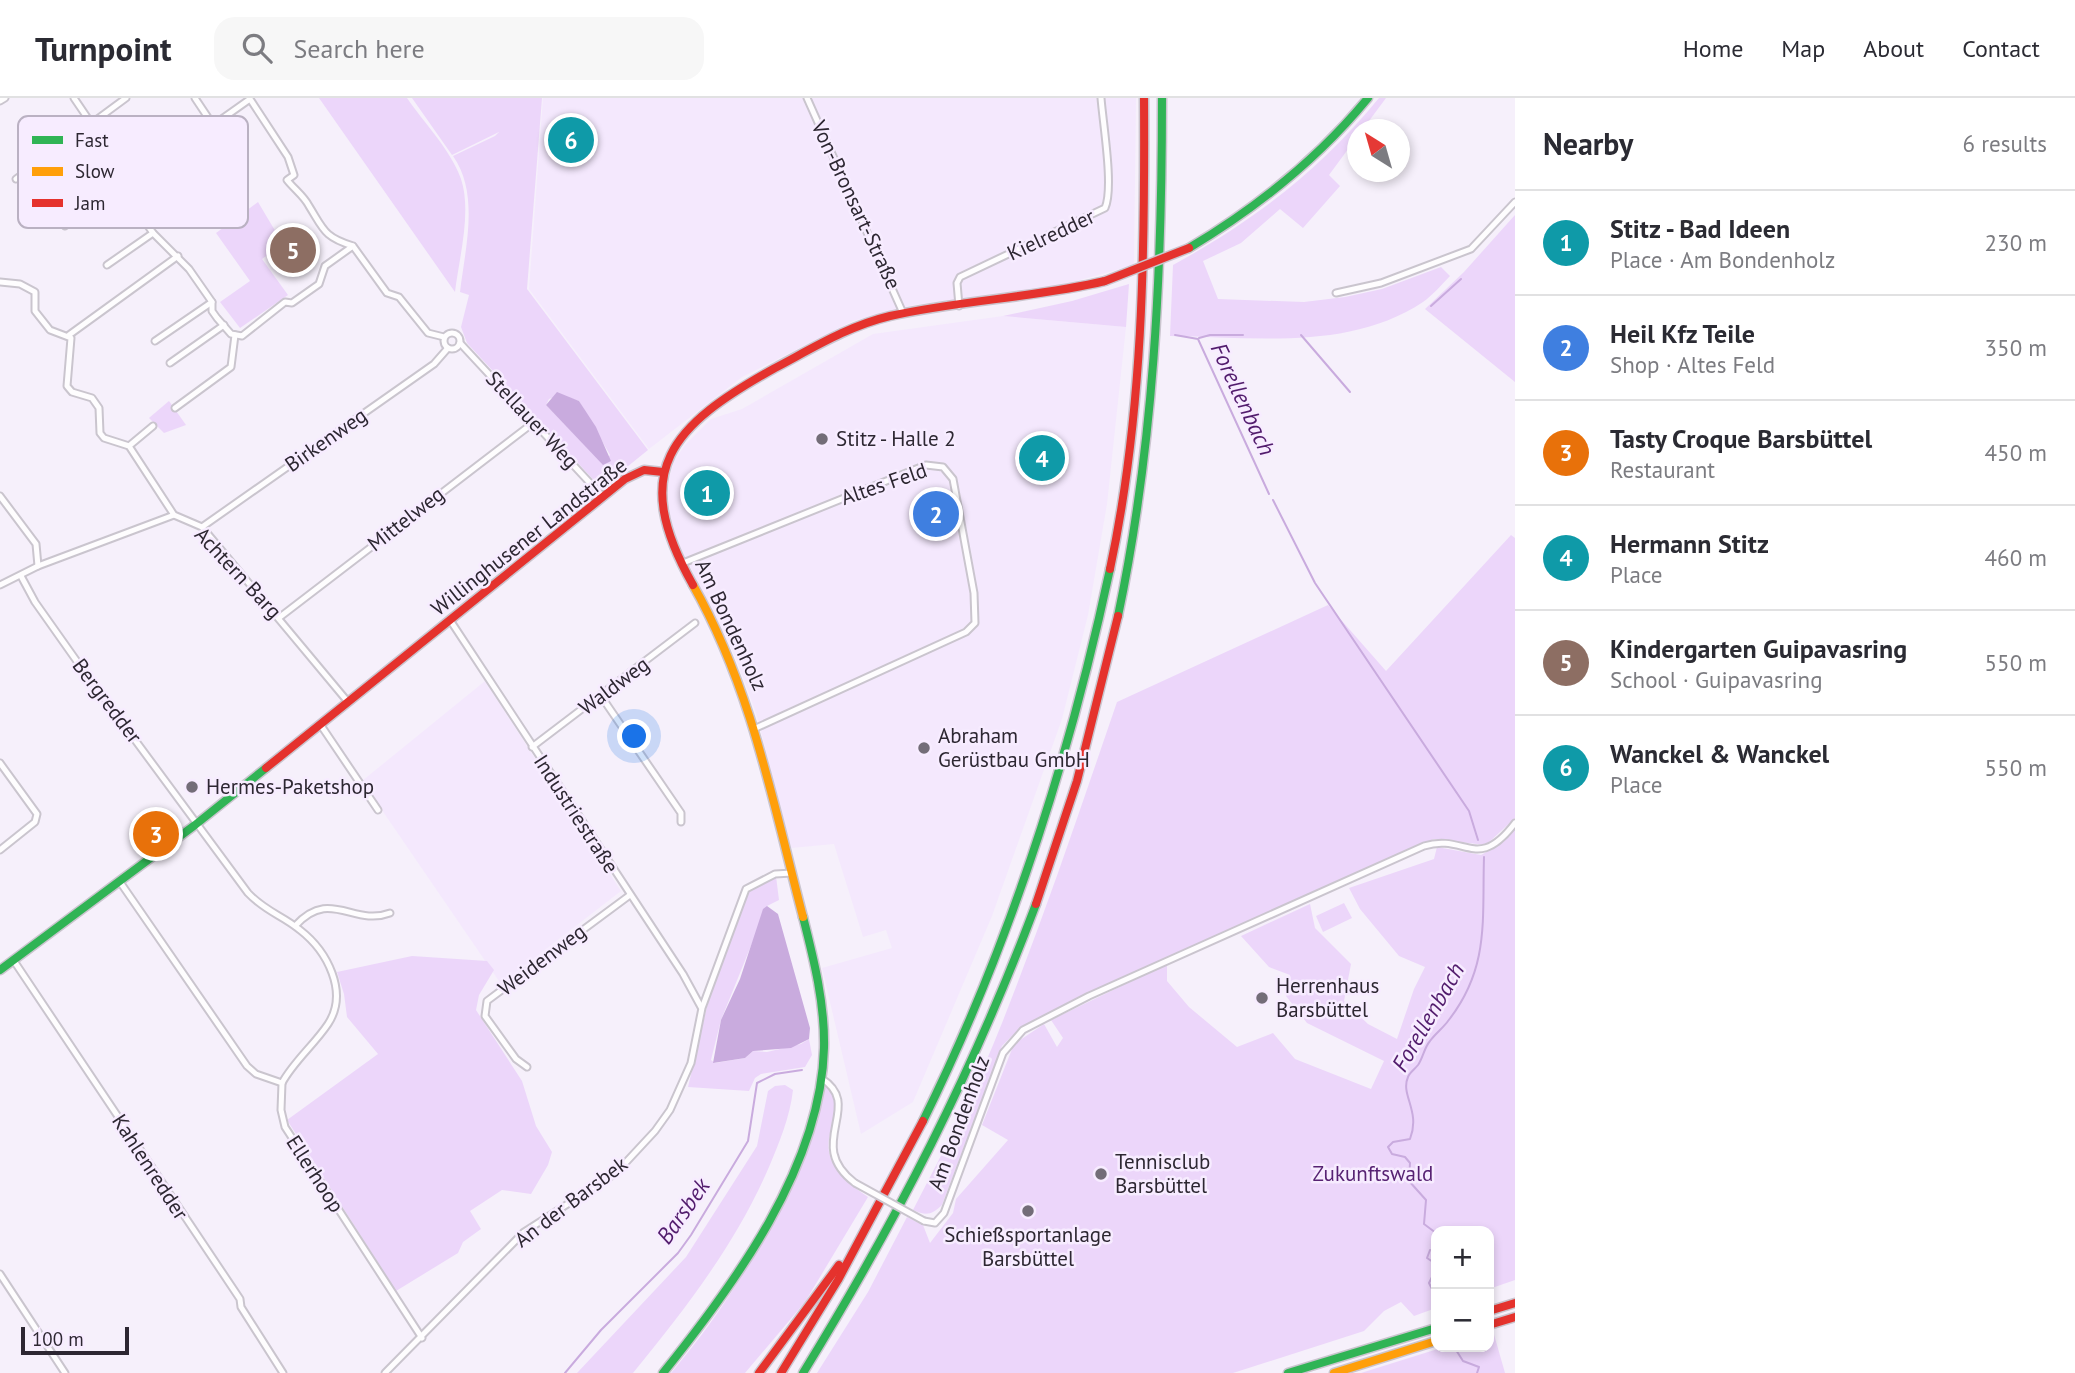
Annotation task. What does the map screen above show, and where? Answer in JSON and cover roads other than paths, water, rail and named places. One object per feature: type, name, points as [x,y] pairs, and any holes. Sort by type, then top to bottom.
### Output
[{"type":"main road","points":[[782,1373],[819,1315],[935,1097],[1010,920],[1057,781],[1086,677],[1111,562],[1131,427],[1146,212],[1144,98]]},
{"type":"main road","points":[[803,1373],[874,1259],[949,1112],[1009,976],[1075,785],[1128,569],[1147,440],[1163,230],[1163,98]]},
{"type":"main road","name":"Willinghusener Landstraße","points":[[0,970],[195,825],[625,479],[644,470],[663,472],[669,456],[684,433],[740,388],[855,326],[903,313],[1073,291],[1189,247],[1230,224],[1277,191],[1322,150],[1368,98]]},
{"type":"main road","name":"Am Bondenholz","points":[[663,472],[663,517],[724,640],[756,728],[819,988],[824,1046],[821,1078]]},
{"type":"main road","points":[[663,1373],[707,1317],[759,1238],[797,1156],[821,1078]]},
{"type":"main road","points":[[759,1373],[809,1308],[872,1216]]},
{"type":"main road","points":[[1494,1309],[1515,1303]]},
{"type":"main road","points":[[1494,1323],[1515,1317]]},
{"type":"main road","points":[[1288,1373],[1431,1330]]},
{"type":"main road","points":[[1334,1373],[1431,1343]]},
{"type":"street","points":[[0,101],[5,98]]},
{"type":"street","points":[[74,98],[87,116]]},
{"type":"street","points":[[102,116],[126,98]]},
{"type":"street","points":[[195,98],[207,116]]},
{"type":"street","points":[[225,116],[250,98],[288,157],[294,175],[287,180],[309,206],[315,220],[330,239],[353,246],[387,293],[399,297],[428,333],[444,337],[447,348],[453,349],[460,343]]},
{"type":"street","name":"Von-Bronsart-Straße","points":[[807,98],[903,313]]},
{"type":"street","name":"Kielredder","points":[[959,306],[957,283],[960,277],[1105,208],[1109,199],[1109,181],[1101,98]]},
{"type":"street","points":[[1336,293],[1381,283],[1471,249],[1515,202]]},
{"type":"street","points":[[149,228],[177,256],[212,302],[212,311],[235,335],[242,336],[285,302],[292,303],[319,284],[325,266],[353,246]]},
{"type":"street","points":[[107,265],[153,233]]},
{"type":"street","points":[[0,282],[20,285],[36,292],[35,311],[50,330],[69,335],[177,256]]},
{"type":"street","points":[[155,341],[212,302]]},
{"type":"street","points":[[170,363],[224,325]]},
{"type":"street","name":"Stellauer Weg","points":[[444,337],[447,333],[457,334],[460,343],[603,497]]},
{"type":"street","name":"Achtern Barg","points":[[69,335],[71,354],[67,386],[72,392],[92,398],[99,408],[100,433],[104,438],[129,446],[174,515],[202,527],[280,617],[348,702]]},
{"type":"street","points":[[175,408],[232,367],[235,335]]},
{"type":"street","name":"Birkenweg","points":[[202,527],[434,364],[447,348]]},
{"type":"street","name":"Mittelweg","points":[[280,617],[533,423]]},
{"type":"street","points":[[129,446],[153,426]]},
{"type":"street","name":"Altes Feld","points":[[684,563],[926,465],[943,467],[953,479],[974,593],[975,623],[966,632],[756,728]]},
{"type":"street","points":[[0,496],[36,544],[38,566]]},
{"type":"street","points":[[0,585],[38,566],[174,515]]},
{"type":"street","name":"Bergredder","points":[[21,576],[35,602],[195,825],[264,910],[295,926]]},
{"type":"street","name":"Industriestraße","points":[[450,620],[683,974],[702,1008]]},
{"type":"street","name":"Waldweg","points":[[532,747],[695,623]]},
{"type":"street","points":[[601,696],[679,809],[681,821]]},
{"type":"street","points":[[320,724],[378,810]]},
{"type":"street","points":[[0,763],[37,814],[35,822],[0,850]]},
{"type":"street","name":"Am Bondenholz","points":[[821,1078],[835,1089],[838,1096],[839,1108],[832,1137],[833,1157],[846,1176],[924,1220],[935,1223],[944,1213],[1003,1054],[1023,1030],[1100,991],[1424,846],[1439,843],[1472,850],[1487,849],[1515,823]]},
{"type":"street","name":"An der Barsbek","points":[[386,1373],[524,1231],[616,1173],[655,1131],[670,1110],[691,1063],[702,1008],[723,943],[746,889],[768,876],[792,873]]},
{"type":"street","points":[[120,882],[247,1066],[256,1074],[282,1083],[289,1069],[329,1023],[338,1001],[331,970],[308,937],[295,926],[316,908],[328,907],[373,916],[390,913]]},
{"type":"street","name":"Weidenweg","points":[[527,1067],[516,1059],[485,1016],[487,1000],[630,895]]},
{"type":"street","name":"Kahlenredder","points":[[14,961],[240,1299],[241,1307],[283,1373]]},
{"type":"street","name":"Ellerhoop","points":[[282,1083],[281,1110],[285,1127],[422,1338]]},
{"type":"street","points":[[0,1274],[65,1373]]},
{"type":"waterway","points":[[1431,306],[1461,279]]},
{"type":"waterway","name":"Forellenbach","points":[[1175,335],[1198,339],[1269,494]]},
{"type":"waterway","points":[[1199,338],[1210,335],[1243,335]]},
{"type":"waterway","points":[[1301,335],[1350,392]]},
{"type":"waterway","name":"Forellenbach","points":[[1273,500],[1315,583],[1469,811],[1478,840]]},
{"type":"waterway","name":"Forellenbach","points":[[1431,1229],[1424,1224],[1426,1200],[1409,1181],[1410,1163],[1405,1157],[1392,1154],[1388,1147],[1393,1142],[1410,1139],[1413,1120],[1406,1090],[1408,1077],[1420,1062],[1428,1044],[1462,1001],[1471,982],[1481,942],[1484,857]]},
{"type":"waterway","name":"Barsbek","points":[[565,1373],[601,1330],[678,1253],[691,1235],[748,1141],[757,1083],[775,1074],[802,1070]]},
{"type":"waterway","name":"Forellenbach","points":[[1430,1250],[1427,1258],[1431,1261]]},
{"type":"waterway","name":"Forellenbach","points":[[1431,1279],[1431,1287]]},
{"type":"waterway","name":"Forellenbach","points":[[1457,1352],[1463,1361],[1479,1367],[1477,1373]]},
{"type":"place","name":"Wanckel & Wanckel","points":[[571,140]]},
{"type":"place","name":"Kindergarten Guipavasring","points":[[293,250]]},
{"type":"place","name":"Stitz - Halle 2","points":[[822,439]]},
{"type":"place","name":"Hermann Stitz","points":[[1042,458]]},
{"type":"place","name":"Stitz - Bad Ideen","points":[[707,493]]},
{"type":"place","name":"Heil Kfz Teile","points":[[936,514]]},
{"type":"place","name":"Abraham Gerüstbau GmbH","points":[[924,748]]},
{"type":"place","name":"Hermes-Paketshop","points":[[192,787]]},
{"type":"place","name":"Tasty Croque Barsbüttel","points":[[156,834]]},
{"type":"place","name":"Herrenhaus Barsbüttel","points":[[1262,998]]},
{"type":"place","name":"Tennisclub Barsbüttel","points":[[1101,1174]]},
{"type":"place","name":"Schießsportanlage Barsbüttel","points":[[1028,1211]]},
{"type":"park label","name":"Zukunftswald","points":[[1373,1174]]}]
